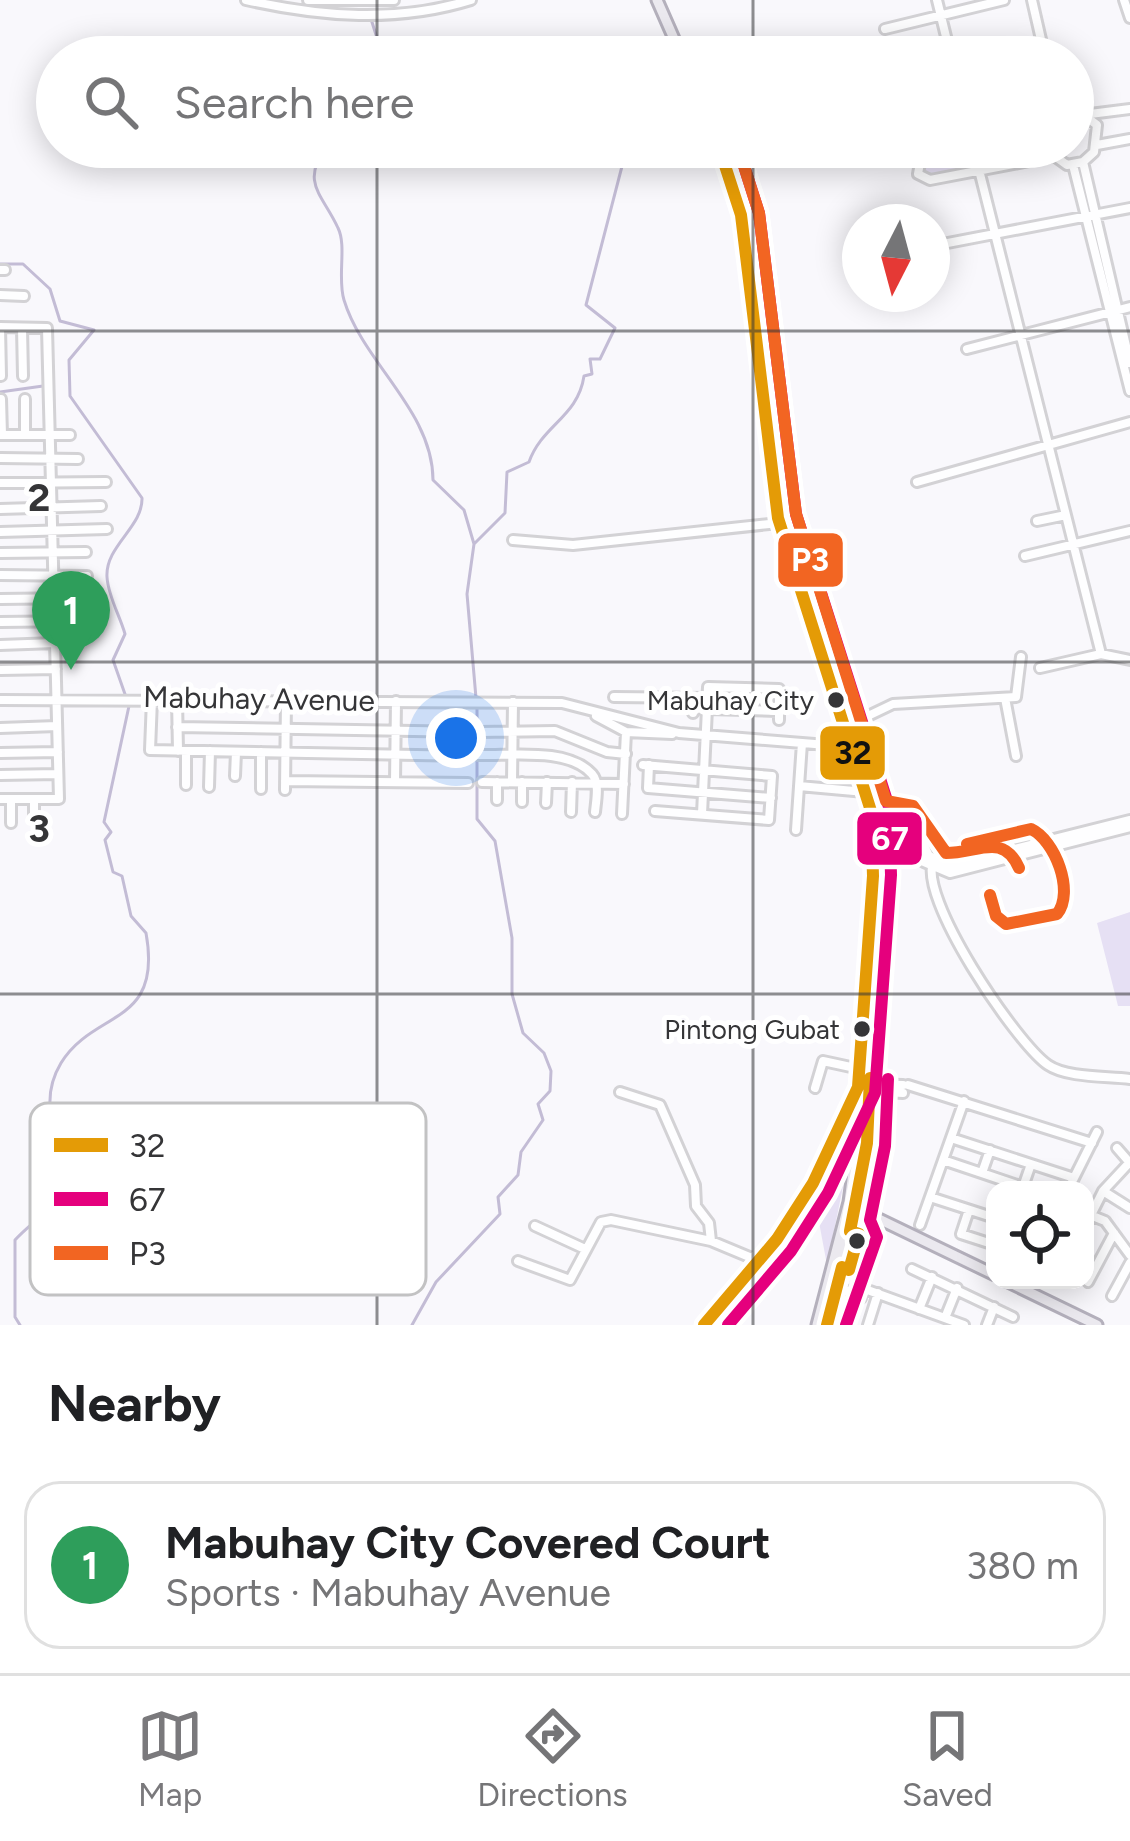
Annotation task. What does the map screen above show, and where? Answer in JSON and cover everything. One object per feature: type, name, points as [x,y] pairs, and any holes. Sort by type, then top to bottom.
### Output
[{"type":"main road","points":[[658,0],[673,36]]},
{"type":"main road","points":[[726,168],[741,215],[779,523],[880,830],[866,1087],[853,1204],[827,1325]]},
{"type":"main road","points":[[853,1204],[860,1108],[866,1087],[862,1069],[872,815]]},
{"type":"main road","points":[[704,1325],[760,1262],[813,1183],[866,1087]]},
{"type":"main road","points":[[716,1325],[783,1245],[860,1108]]},
{"type":"main road","points":[[853,1204],[986,1269]]},
{"type":"main road","points":[[1023,1289],[1097,1325]]},
{"type":"main road","points":[[1033,1289],[1107,1325]]},
{"type":"main road","points":[[817,1325],[834,1291]]},
{"type":"street","points":[[247,0],[309,14],[352,16],[471,0]]},
{"type":"street","points":[[308,0],[355,4],[394,0]]},
{"type":"street","points":[[937,0],[946,36]]},
{"type":"street","points":[[885,29],[1004,0]]},
{"type":"street","points":[[1032,0],[1041,36]]},
{"type":"street","points":[[1124,0],[1130,18]]},
{"type":"street","points":[[1094,113],[1130,109]]},
{"type":"street","points":[[1094,123],[1099,132],[1097,145]]},
{"type":"street","points":[[1094,148],[1130,140]]},
{"type":"street","points":[[919,168],[918,174],[928,180],[990,168]]},
{"type":"street","points":[[1079,168],[1130,391]]},
{"type":"street","points":[[979,170],[1101,654]]},
{"type":"street","points":[[950,242],[1130,208]]},
{"type":"street","points":[[0,295],[24,296]]},
{"type":"street","points":[[967,349],[1130,307]]},
{"type":"street","points":[[1114,311],[1130,363]]},
{"type":"street","points":[[1,376],[0,327],[47,328],[59,799],[5,799],[11,823]]},
{"type":"street","points":[[22,328],[23,376]]},
{"type":"street","points":[[25,399],[25,435]]},
{"type":"street","points":[[1,400],[1,435],[70,435]]},
{"type":"street","points":[[916,482],[1130,422]]},
{"type":"street","points":[[0,458],[78,459]]},
{"type":"street","points":[[0,483],[106,482]]},
{"type":"street","points":[[0,508],[101,506]]},
{"type":"street","points":[[1036,521],[1066,514]]},
{"type":"street","points":[[513,540],[573,545],[779,523]]},
{"type":"street","points":[[0,532],[107,529]]},
{"type":"street","points":[[1025,556],[1130,531]]},
{"type":"street","points":[[0,554],[86,552]]},
{"type":"street","points":[[0,575],[87,576]]},
{"type":"street","points":[[0,599],[77,598]]},
{"type":"street","points":[[0,622],[81,621]]},
{"type":"street","points":[[0,645],[55,643]]},
{"type":"street","points":[[1040,668],[1101,654],[1130,660]]},
{"type":"street","points":[[845,727],[893,704],[1016,697],[1021,657]]},
{"type":"street","points":[[0,670],[56,669]]},
{"type":"street","points":[[614,697],[708,698],[779,689],[779,715],[708,698]]},
{"type":"street","points":[[692,713],[693,698]]},
{"type":"street","points":[[702,814],[708,698]]},
{"type":"street","points":[[1005,698],[1016,756]]},
{"type":"street","points":[[152,699],[150,750],[564,759],[588,770],[596,782],[596,812]]},
{"type":"street","points":[[177,699],[185,785]]},
{"type":"street","name":"Mabuhay Avenue","points":[[0,700],[562,703],[627,727],[852,747]]},
{"type":"street","points":[[286,700],[285,785],[468,783]]},
{"type":"street","points":[[394,782],[396,701]]},
{"type":"street","points":[[513,702],[512,757],[522,802]]},
{"type":"street","points":[[0,728],[57,726]]},
{"type":"street","points":[[177,727],[555,731],[607,752],[626,754]]},
{"type":"street","points":[[622,814],[627,727]]},
{"type":"street","points":[[796,830],[802,743]]},
{"type":"street","points":[[209,787],[210,751]]},
{"type":"street","points":[[0,754],[58,752]]},
{"type":"street","points":[[235,776],[236,752]]},
{"type":"street","points":[[261,789],[262,752]]},
{"type":"street","points":[[655,811],[769,820],[771,798],[772,776],[646,765],[648,788],[771,798]]},
{"type":"street","points":[[0,776],[58,774]]},
{"type":"street","points":[[482,782],[624,784]]},
{"type":"street","points":[[496,782],[497,800]]},
{"type":"street","points":[[546,803],[547,782]]},
{"type":"street","points":[[571,812],[572,782]]},
{"type":"street","points":[[799,786],[865,792]]},
{"type":"street","points":[[34,799],[34,814]]},
{"type":"street","points":[[872,815],[894,807],[909,814],[971,970],[1037,1055],[1052,1068],[1130,1079]]},
{"type":"street","points":[[932,863],[957,872],[1130,824]]},
{"type":"street","points":[[814,1088],[824,1061],[862,1069]]},
{"type":"street","points":[[866,1087],[931,1090],[1091,1143]]},
{"type":"street","points":[[620,1091],[660,1105],[695,1185],[696,1206],[709,1223],[711,1241]]},
{"type":"street","points":[[920,1225],[964,1101]]},
{"type":"street","points":[[1073,1181],[1096,1132]]},
{"type":"street","points":[[951,1138],[1074,1178]]},
{"type":"street","points":[[1094,1208],[1130,1162],[1117,1148]]},
{"type":"street","points":[[982,1173],[990,1150]]},
{"type":"street","points":[[944,1160],[1007,1181]]},
{"type":"street","points":[[1029,1181],[1031,1164]]},
{"type":"street","points":[[1103,1191],[1130,1208]]},
{"type":"street","points":[[930,1197],[986,1215]]},
{"type":"street","points":[[969,1210],[961,1234],[986,1242]]},
{"type":"street","points":[[1094,1218],[1114,1233],[1130,1259],[1112,1296]]},
{"type":"street","points":[[518,1261],[570,1280],[601,1222],[611,1220],[711,1241],[760,1262]]},
{"type":"street","points":[[535,1226],[584,1250]]},
{"type":"street","points":[[1094,1271],[1114,1233]]},
{"type":"street","points":[[912,1268],[1012,1317]]},
{"type":"street","points":[[920,1309],[932,1277]]},
{"type":"street","points":[[945,1318],[957,1288]]},
{"type":"street","points":[[834,1291],[878,1293],[964,1325]]},
{"type":"street","points":[[868,1325],[878,1293]]},
{"type":"street","points":[[987,1325],[994,1307]]},
{"type":"shaded area","points":[[925,168],[969,168],[932,176]]},
{"type":"shaded area","points":[[1130,912],[1130,1006],[1118,1006],[1097,923]]},
{"type":"shaded area","points":[[854,1133],[827,1265],[816,1206]]},
{"type":"waterway","points":[[371,19],[376,36]]},
{"type":"waterway","points":[[316,168],[317,189],[341,235],[341,282],[353,323],[422,432],[433,480],[464,510],[474,544],[467,594],[476,698]]},
{"type":"waterway","points":[[475,543],[505,513],[507,472],[529,462],[542,439],[575,402],[584,376],[592,374],[590,359],[600,359],[615,328],[586,305],[622,168]]},
{"type":"waterway","points":[[0,264],[23,264],[50,289],[60,321],[94,330],[69,360],[70,396],[142,498],[137,518],[112,556],[107,577],[125,634],[113,660],[126,697]]},
{"type":"waterway","points":[[0,392],[43,386]]},
{"type":"waterway","points":[[50,1103],[61,1063],[75,1046],[135,1001],[145,985],[146,933],[131,916],[122,876],[113,872],[105,840],[111,832],[104,822],[129,706]]},
{"type":"waterway","points":[[412,1325],[436,1282],[500,1214],[498,1197],[518,1175],[521,1152],[543,1120],[538,1104],[550,1091],[551,1071],[544,1053],[523,1033],[512,994],[512,938],[495,841],[477,819],[477,707]]},
{"type":"waterway","points":[[20,1325],[15,1317],[15,1240],[30,1225]]},
{"type":"transit line","name":"32","points":[[704,1325],[777,1239],[813,1183],[858,1087],[873,876],[871,811],[778,518],[741,215],[726,168]]},
{"type":"transit line","name":"67","points":[[728,1325],[791,1251],[828,1193],[875,1093],[891,875],[889,807],[796,514],[759,213],[745,168]]},
{"type":"transit line","name":"P3","points":[[745,168],[759,213],[796,514],[886,801],[913,806],[946,853],[997,847],[1013,857],[1019,868]]},
{"type":"transit line","name":"P3","points":[[967,844],[1031,829],[1055,855],[1064,893],[1057,914],[1006,924],[996,916],[990,895]]},
{"type":"transit line","name":"32","points":[[827,1325],[842,1267],[849,1270],[859,1234],[850,1231],[867,1143],[870,1078]]},
{"type":"transit line","name":"67","points":[[846,1325],[877,1237],[870,1220],[885,1146],[888,1079]]},
{"type":"place","name":"Mabuhay City Covered Court","points":[[71,670]]},
{"type":"place","name":"Mabuhay City","points":[[836,700]]},
{"type":"place","name":"Pintong Gubat","points":[[862,1029]]}]
